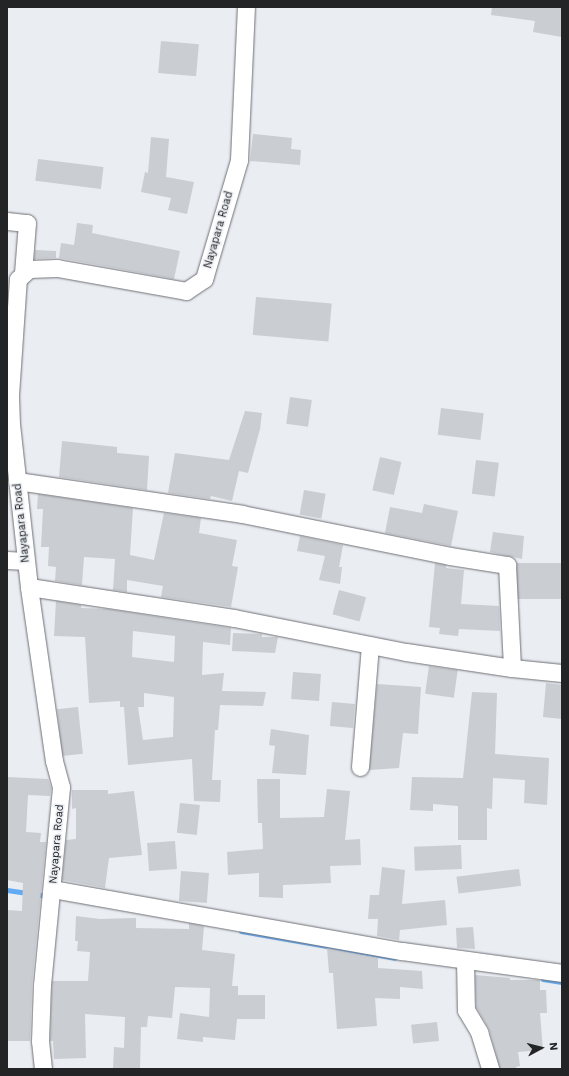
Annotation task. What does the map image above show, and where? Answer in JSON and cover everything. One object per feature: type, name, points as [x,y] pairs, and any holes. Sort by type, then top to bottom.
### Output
[{"type":"street","name":"Nayapara Road","points":[[43,1069],[40,1041],[42,985],[53,889],[61,787],[54,761],[25,561],[9,395],[18,279],[29,269],[56,268],[186,291],[204,279],[239,160],[246,7]]},
{"type":"street","points":[[7,221],[27,223],[23,273]]},
{"type":"street","points":[[17,481],[242,514],[450,556],[507,565],[512,668]]},
{"type":"street","points":[[7,560],[25,561]]},
{"type":"street","points":[[29,587],[234,618],[370,645],[512,668],[562,674]]},
{"type":"street","points":[[360,767],[370,645]]},
{"type":"street","points":[[53,889],[465,960],[562,973]]},
{"type":"street","points":[[465,960],[466,1010],[479,1032],[490,1069]]},
{"type":"building","points":[[492,7],[562,7],[562,37],[533,32],[535,21],[491,15]]},
{"type":"building","points":[[161,41],[199,44],[196,76],[158,73]]},
{"type":"building","points":[[253,134],[292,138],[291,149],[301,150],[300,165],[250,161]]},
{"type":"building","points":[[151,137],[169,139],[166,177],[194,182],[187,214],[168,210],[171,198],[141,192],[145,172],[148,173]]},
{"type":"building","points":[[38,159],[104,167],[101,189],[35,181]]},
{"type":"building","points":[[77,223],[93,225],[92,233],[180,251],[174,279],[59,258],[61,243],[74,245]]},
{"type":"building","points":[[35,250],[56,251],[56,258],[34,259]]},
{"type":"building","points":[[256,297],[332,304],[328,341],[253,335]]},
{"type":"building","points":[[290,397],[312,400],[308,427],[286,424]]},
{"type":"building","points":[[441,408],[484,413],[480,440],[438,435]]},
{"type":"building","points":[[245,411],[262,413],[260,429],[248,473],[239,471],[232,501],[211,496],[210,499],[168,493],[175,453],[229,460]]},
{"type":"building","points":[[62,441],[117,447],[117,453],[149,456],[147,490],[59,477]]},
{"type":"building","points":[[380,457],[401,462],[394,495],[372,490]]},
{"type":"building","points":[[476,460],[499,463],[495,497],[472,494]]},
{"type":"building","points":[[304,490],[326,494],[321,518],[300,515]]},
{"type":"building","points":[[38,494],[133,508],[130,555],[154,560],[164,513],[201,518],[199,533],[237,540],[232,566],[238,567],[231,607],[161,597],[163,586],[127,580],[127,592],[113,590],[115,559],[84,557],[82,585],[55,581],[56,567],[48,566],[49,547],[41,547],[43,509],[37,509]]},
{"type":"building","points":[[424,504],[458,511],[451,546],[385,533],[390,507],[422,513]]},
{"type":"building","points":[[493,532],[524,536],[522,559],[490,552]]},
{"type":"building","points":[[300,536],[343,545],[339,567],[342,567],[340,584],[319,580],[325,556],[297,551]]},
{"type":"building","points":[[435,563],[446,565],[446,568],[464,570],[461,604],[499,606],[500,631],[459,629],[458,636],[439,634],[440,628],[429,627]]},
{"type":"building","points":[[516,563],[562,563],[562,599],[516,599]]},
{"type":"building","points":[[339,590],[366,597],[360,621],[333,614]]},
{"type":"building","points":[[56,601],[81,605],[81,608],[108,609],[231,628],[230,645],[203,642],[202,675],[224,673],[222,691],[266,692],[263,706],[220,705],[218,730],[215,730],[212,780],[221,780],[220,802],[194,801],[192,759],[128,765],[124,707],[120,707],[120,701],[89,703],[85,637],[54,636]],"holes":[[[133,631],[175,636],[174,662],[132,657]],[[144,693],[174,697],[173,737],[143,740],[138,707],[144,707]]]},
{"type":"building","points":[[233,633],[262,634],[262,637],[278,637],[275,653],[232,651]]},
{"type":"building","points":[[429,666],[458,670],[454,698],[425,694]]},
{"type":"building","points":[[293,672],[321,674],[319,701],[291,699]]},
{"type":"building","points":[[546,683],[562,685],[562,719],[543,717]]},
{"type":"building","points":[[377,684],[421,687],[418,734],[403,733],[399,768],[369,770]]},
{"type":"building","points":[[472,692],[497,693],[495,754],[549,758],[547,805],[524,803],[525,780],[493,778],[492,809],[487,808],[487,840],[458,840],[458,806],[433,804],[433,811],[410,810],[412,777],[463,778]]},
{"type":"building","points":[[332,702],[355,704],[353,728],[330,726]]},
{"type":"building","points":[[78,707],[83,754],[62,756],[57,709]]},
{"type":"building","points":[[271,729],[309,735],[306,775],[272,773],[275,746],[269,745]]},
{"type":"building","points":[[7,777],[48,779],[51,788],[50,796],[28,795],[26,832],[41,833],[40,842],[46,842],[32,984],[30,1041],[7,1041],[7,910],[22,911],[23,883],[7,880]]},
{"type":"building","points":[[257,779],[280,779],[280,818],[324,817],[327,789],[350,791],[345,840],[360,839],[361,865],[330,866],[331,883],[283,885],[283,898],[259,897],[259,873],[228,875],[227,852],[263,849],[262,823],[258,823]]},
{"type":"building","points":[[72,790],[108,790],[108,794],[134,791],[142,855],[109,858],[105,888],[62,880],[66,840],[76,839],[76,808],[72,809]]},
{"type":"building","points":[[180,803],[200,805],[197,835],[177,833]]},
{"type":"building","points":[[175,841],[177,869],[149,871],[147,843]]},
{"type":"building","points":[[461,845],[462,869],[415,871],[414,847]]},
{"type":"building","points":[[382,867],[405,870],[402,904],[445,900],[447,925],[400,930],[399,940],[377,936],[378,919],[368,919],[370,895],[379,895]]},
{"type":"building","points":[[519,869],[521,886],[459,894],[456,877]]},
{"type":"building","points":[[181,871],[209,873],[207,903],[179,901]]},
{"type":"building","points":[[76,916],[100,919],[136,918],[136,928],[189,929],[189,923],[204,926],[202,950],[235,954],[232,986],[238,986],[238,995],[265,995],[265,1019],[237,1019],[235,1040],[203,1037],[203,1042],[177,1039],[180,1013],[209,1017],[210,988],[175,987],[172,1018],[148,1016],[147,1027],[141,1027],[140,1069],[113,1069],[114,1047],[124,1048],[125,1017],[85,1014],[86,1058],[54,1059],[53,1041],[50,1041],[52,981],[88,981],[90,952],[77,951],[78,941],[75,941]]},
{"type":"building","points":[[473,927],[475,949],[457,948],[456,928]]},
{"type":"building","points":[[327,948],[378,958],[378,968],[422,971],[423,989],[400,987],[400,999],[375,998],[377,1026],[337,1029],[333,973],[329,973]]},
{"type":"building","points":[[475,975],[510,978],[510,980],[540,980],[540,990],[546,990],[547,1013],[540,1013],[543,1050],[518,1052],[520,1066],[516,1067],[516,1069],[500,1069],[489,1029],[476,1007]]},
{"type":"building","points":[[437,1022],[439,1041],[413,1044],[411,1025]]},
{"type":"waterway","points":[[7,890],[48,896]]},
{"type":"waterway","points":[[241,931],[395,958]]},
{"type":"waterway","points":[[543,979],[562,982]]}]
